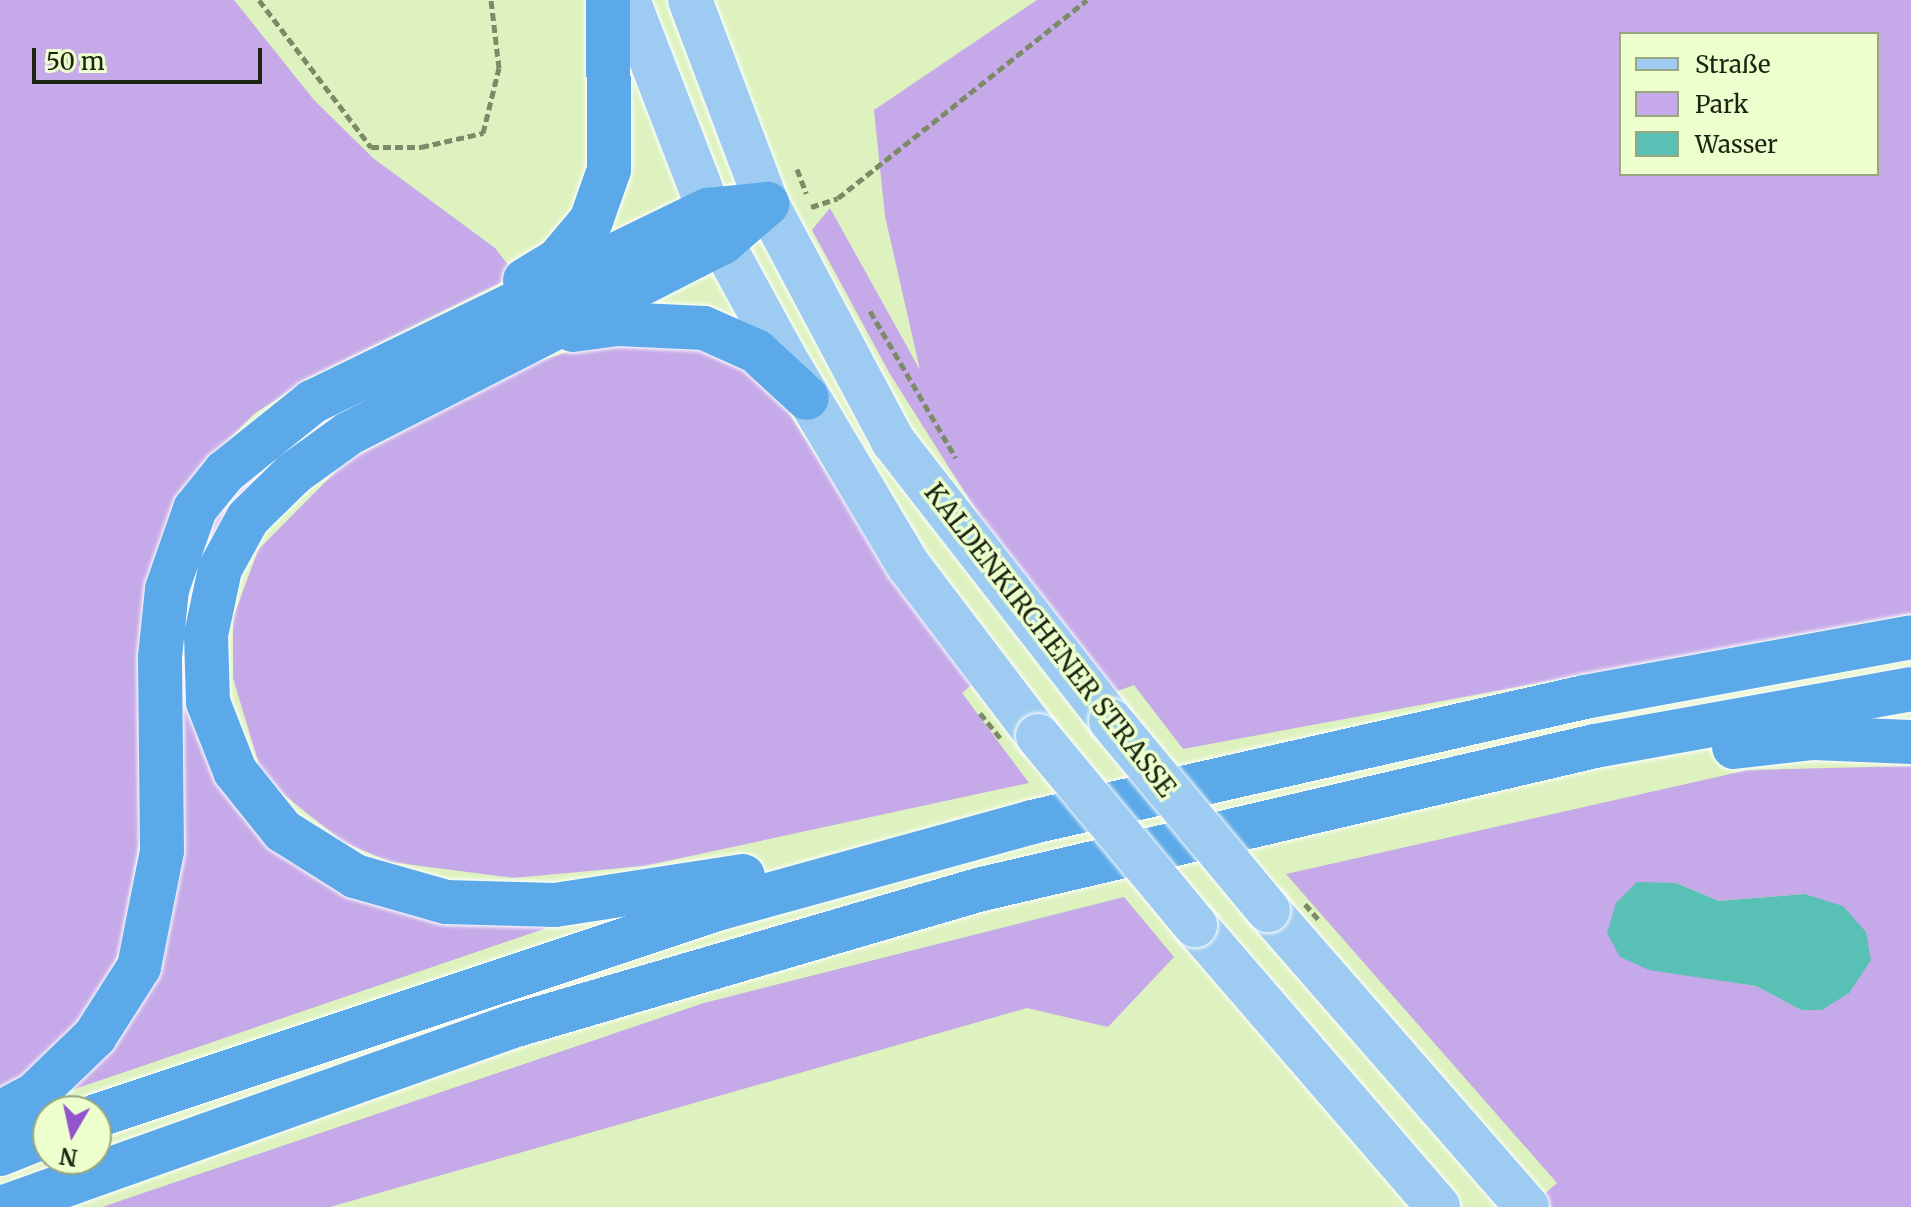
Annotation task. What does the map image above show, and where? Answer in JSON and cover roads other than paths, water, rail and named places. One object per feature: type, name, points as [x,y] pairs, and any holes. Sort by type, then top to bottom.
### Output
[{"type":"highway","points":[[456,332],[558,260],[591,221],[609,170],[608,0]]},
{"type":"highway","points":[[0,1113],[34,1095],[95,1036],[139,967],[162,851],[160,657],[167,589],[195,509],[261,437],[312,402],[456,332],[767,204]]},
{"type":"highway","points":[[715,226],[547,334],[348,434],[294,473],[248,518],[220,569],[206,635],[208,702],[235,771],[283,831],[333,864],[396,890],[446,902],[555,905],[1032,822],[1585,697],[1911,637]]},
{"type":"highway","points":[[547,334],[618,324],[704,328],[756,351],[807,398]]},
{"type":"highway","points":[[4,1207],[289,1100],[690,971],[982,889],[1426,784],[1911,689]]},
{"type":"highway","points":[[1426,784],[1813,738],[1911,742]]},
{"type":"highway","points":[[112,1111],[659,927],[1032,822]]},
{"type":"highway","points":[[0,1154],[32,1141]]},
{"type":"main road","points":[[628,0],[715,226],[807,398],[909,566],[1038,736],[1195,925],[1438,1207]]},
{"type":"main road","name":"KALDENKIRCHENER STRASSE","points":[[690,0],[767,204],[893,441],[1111,721],[1268,910],[1527,1207]]},
{"type":"water","points":[[1637,882],[1676,883],[1719,901],[1804,894],[1843,906],[1866,932],[1871,960],[1849,993],[1822,1010],[1801,1010],[1756,986],[1649,970],[1620,957],[1607,933],[1616,903]]}]
